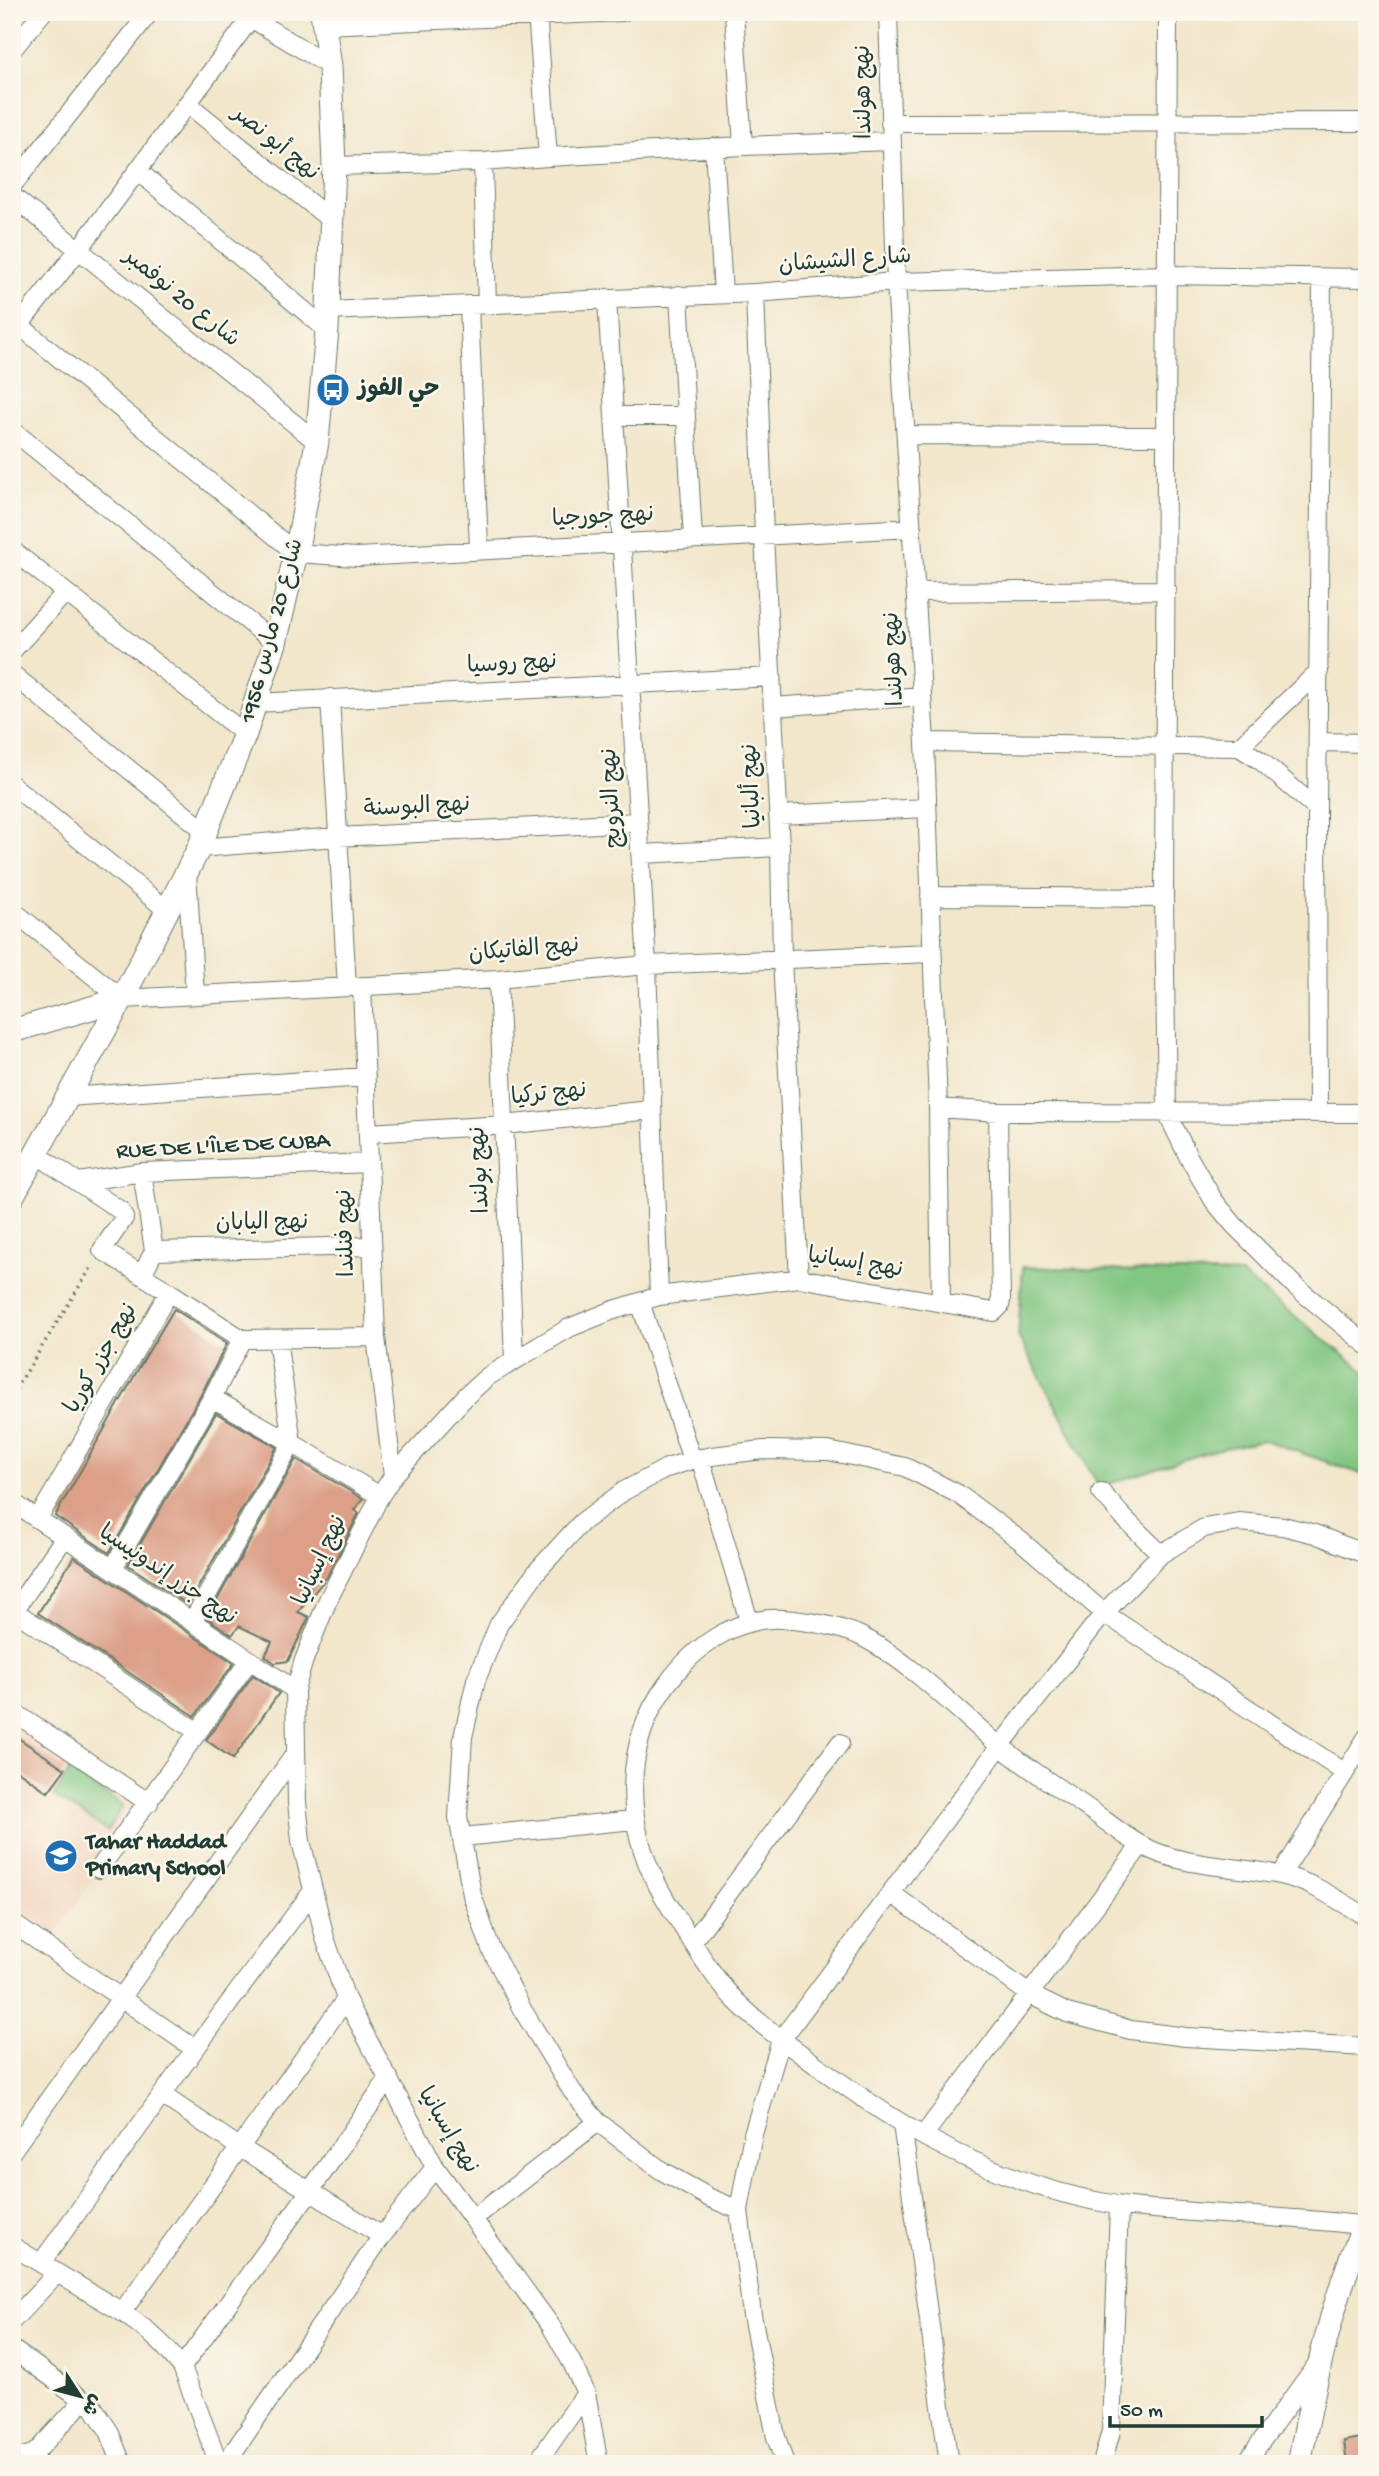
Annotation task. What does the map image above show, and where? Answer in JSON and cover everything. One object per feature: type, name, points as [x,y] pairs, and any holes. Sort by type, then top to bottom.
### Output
[{"type":"street","points":[[12,50],[43,12]]},
{"type":"street","points":[[12,186],[150,12]]},
{"type":"street","points":[[323,19],[623,12]]},
{"type":"street","points":[[734,12],[743,146]]},
{"type":"street","name":"نهج هولندا","points":[[888,12],[896,282],[925,742],[938,1108],[941,1303]]},
{"type":"street","points":[[1168,12],[1164,898],[1167,1113],[1189,1158],[1220,1209],[1296,1287],[1367,1345]]},
{"type":"street","points":[[537,14],[548,157]]},
{"type":"street","points":[[296,553],[16,330],[188,104],[246,15],[330,66]]},
{"type":"street","name":"شارع 20 مارس 1956","points":[[12,1197],[122,999],[202,840],[245,734],[275,643],[296,553],[317,442],[327,321],[334,166],[330,66],[323,19]]},
{"type":"street","name":"نهج أبو نصر","points":[[188,104],[332,222]]},
{"type":"street","points":[[334,166],[483,162],[743,146],[891,132],[1169,121],[1367,122]]},
{"type":"street","points":[[714,147],[723,293]]},
{"type":"street","points":[[479,549],[478,306],[483,162]]},
{"type":"street","points":[[138,171],[327,321]]},
{"type":"street","name":"شارع 20 نوفمبر","points":[[12,196],[317,442]]},
{"type":"street","name":"شارع الشيشان","points":[[327,321],[478,306],[755,293],[896,282],[1167,275],[1367,278]]},
{"type":"street","points":[[1318,1114],[1317,809],[1322,279]]},
{"type":"street","name":"نهج ألبانيا","points":[[755,293],[780,847],[782,959],[799,1278]]},
{"type":"street","points":[[679,295],[693,539]]},
{"type":"street","name":"نهج النرويج","points":[[607,298],[647,965],[659,1296]]},
{"type":"street","points":[[614,416],[686,416]]},
{"type":"street","points":[[12,430],[275,643]]},
{"type":"street","points":[[906,435],[1167,436]]},
{"type":"street","name":"نهج جورجيا","points":[[296,553],[357,557],[912,528]]},
{"type":"street","points":[[12,550],[245,734]]},
{"type":"street","points":[[916,592],[1167,590]]},
{"type":"street","points":[[12,651],[65,593]]},
{"type":"street","points":[[1239,747],[1319,671]]},
{"type":"street","points":[[12,674],[202,840]]},
{"type":"street","name":"نهج روسيا","points":[[254,704],[772,677]]},
{"type":"street","points":[[774,708],[922,696]]},
{"type":"street","name":"نهج فنلندا","points":[[330,698],[337,837],[366,1077],[376,1338],[393,1476]]},
{"type":"street","points":[[925,742],[1239,747],[1261,761],[1317,809]]},
{"type":"street","points":[[1319,742],[1367,743]]},
{"type":"street","points":[[12,785],[167,910]]},
{"type":"street","points":[[778,815],[927,808]]},
{"type":"street","name":"نهج البوسنة","points":[[202,840],[337,837],[638,822]]},
{"type":"street","points":[[640,855],[780,847]]},
{"type":"street","points":[[186,872],[195,995]]},
{"type":"street","points":[[930,896],[1164,898]]},
{"type":"street","points":[[12,910],[122,999]]},
{"type":"street","name":"نهج الفاتيكان","points":[[122,999],[498,979],[647,965],[931,953]]},
{"type":"street","name":"نهج بولندا","points":[[498,979],[514,1359]]},
{"type":"street","points":[[12,1031],[122,999]]},
{"type":"street","points":[[67,1097],[366,1077]]},
{"type":"street","points":[[938,1108],[998,1112],[1367,1113]]},
{"type":"street","name":"نهج تركيا","points":[[368,1133],[504,1125],[651,1110]]},
{"type":"street","name":"نهج إسبانيا","points":[[599,2464],[586,2393],[572,2363],[551,2326],[435,2167],[345,1999],[312,1892],[301,1841],[295,1754],[295,1690],[327,1602],[380,1496],[393,1476],[466,1396],[487,1377],[569,1328],[659,1296],[799,1278],[995,1312],[1000,1306],[998,1112]]},
{"type":"street","points":[[36,1154],[123,1214],[124,1218],[102,1250]]},
{"type":"street","name":"RUE DE L'ÎLE DE CUBA","points":[[79,1182],[142,1171],[369,1163]]},
{"type":"street","points":[[142,1171],[154,1251],[142,1275]]},
{"type":"street","name":"نهج اليابان","points":[[154,1251],[372,1247]]},
{"type":"street","name":"نهج جزر كوريا","points":[[38,1520],[169,1292],[102,1250]]},
{"type":"street","points":[[169,1292],[242,1339],[376,1338]]},
{"type":"street","points":[[640,1302],[696,1459],[749,1622]]},
{"type":"street","points":[[113,1568],[212,1398],[242,1339]]},
{"type":"street","points":[[192,1622],[292,1443],[277,1339]]},
{"type":"street","points":[[212,1398],[380,1496]]},
{"type":"street","points":[[739,2210],[710,2198],[662,2171],[598,2122],[572,2091],[522,2009],[491,1949],[471,1895],[458,1817],[463,1738],[476,1680],[499,1624],[538,1570],[582,1522],[624,1492],[667,1468],[696,1459],[763,1450],[828,1451],[905,1466],[958,1494],[1021,1541],[1104,1613],[1344,1772]]},
{"type":"street","points":[[1101,1492],[1161,1554]]},
{"type":"street","name":"نهج جزر إندونيسيا","points":[[12,1502],[295,1690]]},
{"type":"street","points":[[785,2464],[776,2437],[752,2315],[739,2210],[753,2134],[781,2040],[1000,1746],[1104,1613],[1161,1554],[1203,1528],[1239,1522],[1294,1528],[1367,1555]]},
{"type":"street","points":[[65,1537],[13,1613],[198,1732]]},
{"type":"street","points":[[1299,2464],[1333,2308],[1366,2223],[1119,2206],[1075,2196],[982,2166],[902,2124],[781,2040],[734,1999],[692,1942],[657,1885],[640,1844],[634,1821],[632,1796],[642,1728],[656,1698],[675,1673],[697,1650],[721,1634],[749,1622],[777,1619],[832,1626],[857,1635],[884,1650],[1000,1746],[1141,1845],[1202,1865],[1281,1875],[1317,1888],[1367,1917]]},
{"type":"street","points":[[99,1869],[149,1803],[248,1661]]},
{"type":"street","points":[[12,1711],[149,1803]]},
{"type":"street","points":[[1281,1875],[1367,1737]]},
{"type":"street","points":[[692,1942],[840,1743]]},
{"type":"street","points":[[12,2151],[295,1754]]},
{"type":"street","points":[[462,1837],[634,1821]]},
{"type":"street","points":[[923,2136],[1141,1845]]},
{"type":"street","points":[[41,2263],[312,1892]]},
{"type":"street","points":[[891,1893],[1029,1994],[1067,2013],[1131,2030],[1186,2037],[1367,2047]]},
{"type":"street","points":[[12,1923],[195,2049]]},
{"type":"street","points":[[122,2312],[345,1999]]},
{"type":"street","points":[[181,2367],[389,2078]]},
{"type":"street","points":[[162,2095],[239,2147],[382,2236]]},
{"type":"street","points":[[474,2218],[598,2122]]},
{"type":"street","points":[[902,2124],[949,2464]]},
{"type":"street","points":[[225,2464],[382,2236],[435,2167]]},
{"type":"street","points":[[1102,2464],[1111,2431],[1119,2206]]},
{"type":"street","points":[[12,2246],[122,2312],[149,2332],[181,2367],[219,2464]]},
{"type":"street","points":[[12,2321],[57,2273]]},
{"type":"street","points":[[12,2349],[93,2407],[109,2431],[122,2464]]},
{"type":"street","points":[[1245,2464],[1321,2358]]},
{"type":"street","points":[[536,2464],[586,2393]]},
{"type":"street","points":[[12,2455],[24,2457],[34,2453],[84,2400]]},
{"type":"path","points":[[12,1395],[102,1250]]},
{"type":"shaded area","name":"Tahar Haddad Primary School","points":[[12,1715],[144,1804],[55,1936],[12,1907]]},
{"type":"green space","points":[[1023,1267],[1241,1274],[1367,1373],[1367,1476],[1264,1440],[1211,1451],[1099,1487],[1018,1336]]},
{"type":"green space","points":[[69,1771],[123,1805],[108,1831],[54,1796]]},
{"type":"building","points":[[174,1309],[227,1343],[202,1393],[109,1553],[55,1516]]},
{"type":"building","points":[[216,1413],[277,1447],[188,1605],[128,1565]]},
{"type":"building","points":[[296,1459],[363,1499],[354,1510],[359,1513],[327,1577],[298,1612],[309,1617],[288,1661],[275,1663],[265,1656],[272,1642],[239,1626],[232,1635],[207,1618]]},
{"type":"building","points":[[74,1557],[234,1663],[195,1716],[38,1613]]},
{"type":"building","points":[[253,1675],[279,1693],[233,1759],[206,1740]]},
{"type":"building","points":[[12,1734],[65,1769],[48,1792],[12,1767]]},
{"type":"building","points":[[1367,2437],[1367,2464],[1347,2464],[1344,2441]]},
{"type":"place","name":"حي الفوز","points":[[333,390]]},
{"type":"place","name":"Tahar Haddad Primary School","points":[[61,1856]]}]
